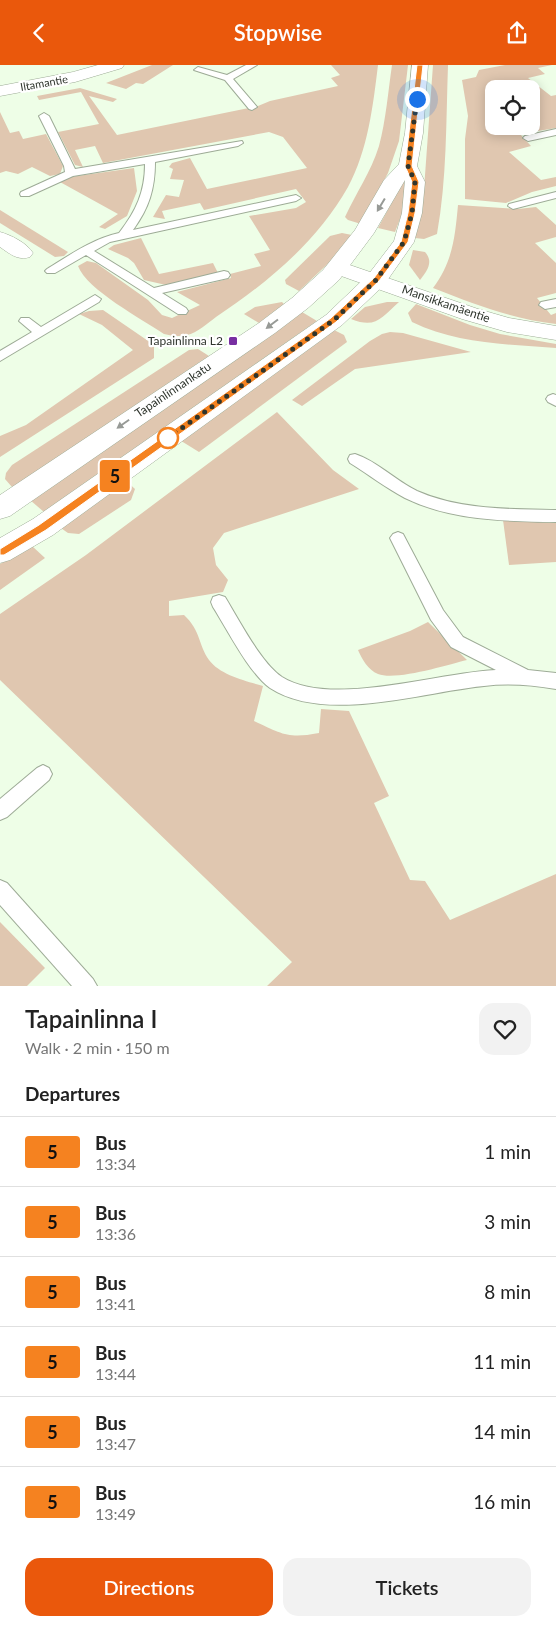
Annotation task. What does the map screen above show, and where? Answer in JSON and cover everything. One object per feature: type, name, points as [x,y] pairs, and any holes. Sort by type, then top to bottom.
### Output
[{"type":"street","name":"Iltamantie","points":[[0,91],[74,77],[116,65]]},
{"type":"street","points":[[0,552],[42,527],[334,320],[376,280],[404,242],[412,213],[415,182],[408,166],[420,65]]},
{"type":"street","name":"Tapainlinnankatu","points":[[0,509],[267,328],[300,303],[338,267],[364,233],[394,180],[408,166]]},
{"type":"street","points":[[0,238],[23,253]]},
{"type":"street","name":"Mansikkamäentie","points":[[338,267],[470,314],[507,325],[556,333]]},
{"type":"lane","points":[[228,78],[252,65]]},
{"type":"lane","points":[[198,70],[228,78],[252,107]]},
{"type":"lane","points":[[44,116],[69,166],[70,173]]},
{"type":"lane","points":[[528,138],[556,132]]},
{"type":"lane","points":[[25,194],[70,173],[238,143]]},
{"type":"lane","points":[[122,236],[140,213],[150,183],[150,160]]},
{"type":"lane","points":[[513,206],[556,195]]},
{"type":"lane","points":[[51,271],[106,239],[296,198]]},
{"type":"lane","points":[[91,232],[106,239]]},
{"type":"lane","points":[[85,250],[182,311]]},
{"type":"lane","points":[[152,292],[224,275]]},
{"type":"lane","points":[[0,357],[95,299]]},
{"type":"lane","points":[[26,321],[40,332]]},
{"type":"lane","points":[[355,459],[410,494],[440,506],[509,515],[556,515]]},
{"type":"lane","points":[[398,538],[437,615],[457,642],[524,676]]},
{"type":"lane","points":[[219,603],[266,673],[278,683],[298,693],[328,697],[358,696],[484,678],[524,676],[556,681]]},
{"type":"lane","points":[[0,811],[42,775]]},
{"type":"lane","points":[[0,890],[86,986]]},
{"type":"shaded area","points":[[152,65],[173,65],[143,84],[136,83],[126,89],[106,83]]},
{"type":"shaded area","points":[[331,65],[378,65],[372,112],[365,143],[355,173],[336,207],[306,243],[272,275],[198,330],[184,336],[173,336],[164,334],[129,312],[103,294],[83,275],[78,266],[87,261],[96,263],[148,300],[162,315],[172,318],[200,305],[177,292],[231,278],[230,274],[261,266],[254,254],[270,250],[249,216],[296,208],[306,202],[296,189],[204,210],[200,203],[162,211],[165,219],[153,217],[166,195],[179,197],[184,180],[170,179],[173,169],[169,167],[172,163],[190,158],[207,189],[307,168],[283,137],[269,132],[103,163],[95,146],[75,150],[83,167],[75,165],[58,132],[99,124],[81,92],[39,100],[37,96],[80,88],[117,99],[113,102],[89,96],[117,135],[258,106],[270,101],[338,86],[331,78],[340,75]]},
{"type":"shaded area","points":[[392,65],[408,65],[399,141],[388,173],[361,224],[348,220],[345,217],[376,156],[385,116]]},
{"type":"shaded area","points":[[433,65],[448,65],[446,150],[437,234],[424,239],[415,238],[424,189]]},
{"type":"shaded area","points":[[505,65],[552,65],[538,68],[545,74],[528,78],[531,80],[485,80],[485,135],[521,135],[531,146],[509,152],[541,180],[556,177],[556,186],[532,192],[506,203],[465,199],[465,139],[468,116],[462,80],[476,77],[479,70]]},
{"type":"shaded area","points":[[540,87],[551,96],[556,95],[556,128],[540,131]]},
{"type":"shaded area","points":[[0,112],[10,133],[19,131],[23,139],[46,134],[63,166],[60,174],[50,176],[32,167],[18,174],[6,171],[0,173]]},
{"type":"shaded area","points":[[134,168],[137,191],[127,216],[105,229],[99,227],[118,214],[60,182],[70,177]]},
{"type":"shaded area","points":[[404,180],[407,182],[405,206],[395,232],[378,228]]},
{"type":"shaded area","points":[[458,205],[518,209],[536,207],[556,225],[556,237],[535,243],[556,263],[556,293],[537,298],[551,315],[556,313],[556,324],[509,315],[433,288],[449,258],[454,238]]},
{"type":"shaded area","points":[[0,210],[68,252],[64,256],[55,257],[0,223]]},
{"type":"shaded area","points":[[342,233],[352,235],[336,256],[299,291],[286,284],[285,280],[330,236]]},
{"type":"shaded area","points":[[141,238],[159,274],[213,263],[218,273],[166,285],[144,280],[134,263],[128,258],[108,249],[114,245]]},
{"type":"shaded area","points":[[413,250],[425,252],[429,259],[427,270],[420,280],[409,265]]},
{"type":"shaded area","points":[[282,302],[284,304],[259,323],[244,314],[255,307]]},
{"type":"shaded area","points":[[387,302],[399,302],[378,320],[367,323],[351,319],[365,307]]},
{"type":"shaded area","points":[[416,304],[470,325],[500,334],[556,344],[556,348],[483,342],[447,335],[412,322],[408,313]]},
{"type":"shaded area","points":[[103,310],[154,345],[154,358],[0,457],[0,436],[26,425],[133,350],[102,325],[79,314]]},
{"type":"shaded area","points":[[302,312],[317,321],[44,512],[30,500]]},
{"type":"shaded area","points":[[334,330],[344,335],[347,342],[199,452],[178,439]]},
{"type":"shaded area","points":[[390,332],[403,333],[471,352],[355,369],[302,406],[292,400],[370,341]]},
{"type":"shaded area","points":[[198,349],[209,356],[20,483],[12,487],[5,479],[6,473],[12,465],[189,350]]},
{"type":"shaded area","points":[[277,412],[333,470],[359,489],[224,533],[213,548],[216,565],[228,580],[223,592],[169,601],[169,616],[184,615],[190,621],[209,660],[220,670],[234,677],[263,686],[254,721],[285,734],[308,735],[319,733],[321,709],[349,711],[389,796],[374,803],[410,880],[425,881],[450,920],[556,874],[556,986],[267,986],[292,962],[0,680],[0,614],[86,555]]},
{"type":"shaded area","points":[[124,479],[135,489],[131,500],[79,534],[68,533],[58,526]]},
{"type":"shaded area","points":[[503,520],[556,523],[556,562],[509,565]]},
{"type":"shaded area","points":[[32,546],[45,558],[0,590],[0,564]]},
{"type":"shaded area","points":[[428,622],[467,660],[409,674],[386,676],[371,670],[358,650],[410,631]]},
{"type":"shaded area","points":[[0,922],[45,968],[27,986],[0,986]]},
{"type":"bus line","name":"5","points":[[0,552],[42,527],[334,320],[376,280],[404,242],[412,213],[415,182],[408,166],[414,133],[420,65]]},
{"type":"place","name":"Tapainlinna L2","points":[[233,341]]},
{"type":"route","points":[[168,438],[334,320],[376,280],[404,242],[412,213],[415,182],[408,166],[414,133],[417,99]]}]
